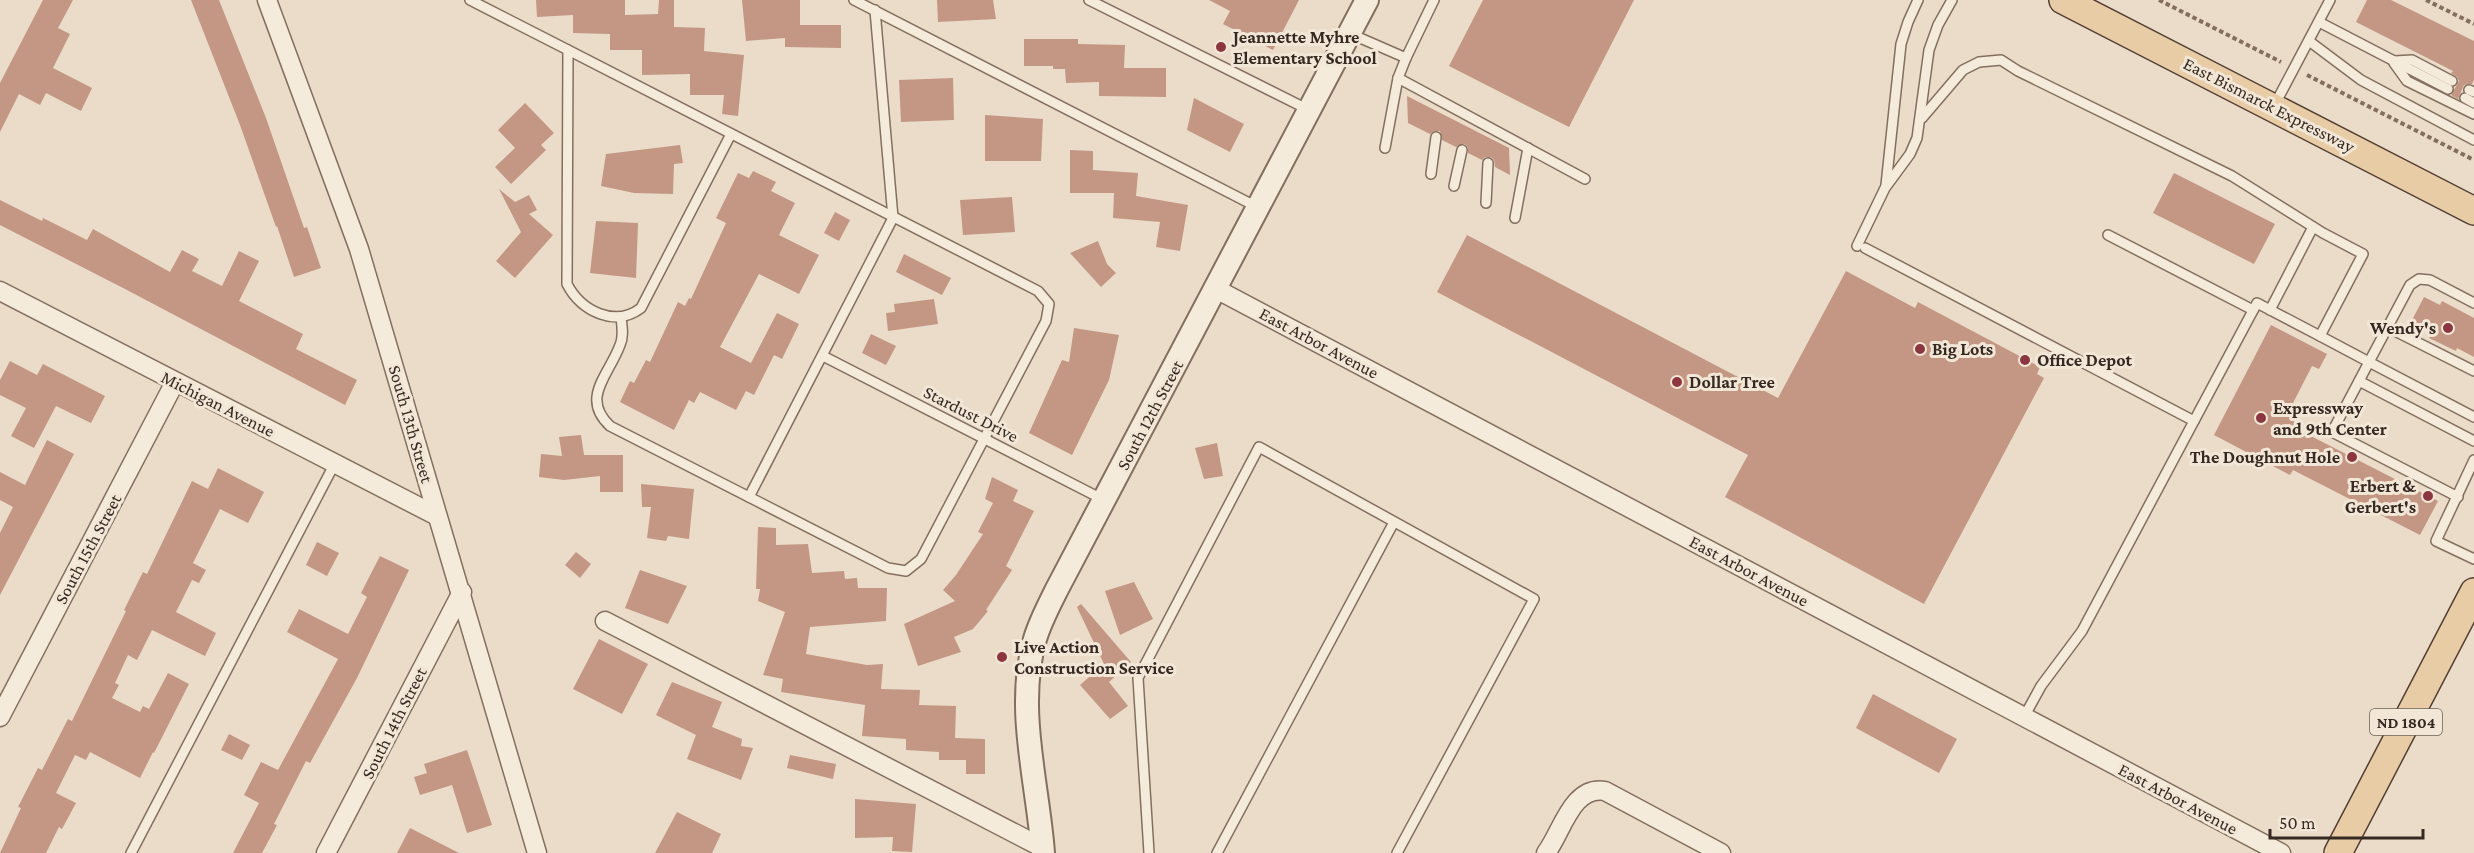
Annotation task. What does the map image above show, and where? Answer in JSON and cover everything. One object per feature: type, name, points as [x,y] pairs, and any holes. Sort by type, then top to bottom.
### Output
[{"type":"main road","name":"East Bismarck Expressway","points":[[2063,0],[2474,211]]},
{"type":"main road","name":"ND 1804","points":[[2338,853],[2474,592]]},
{"type":"street","name":"South 13th Street","points":[[267,0],[352,228],[437,516],[462,592],[537,853]]},
{"type":"street","name":"South 12th Street","points":[[1043,851],[1028,711],[1032,652],[1050,603],[1367,0]]},
{"type":"street","name":"East Arbor Avenue","points":[[1216,289],[2281,853]]},
{"type":"street","name":"Michigan Avenue","points":[[0,291],[437,516]]},
{"type":"street","name":"South 15th Street","points":[[0,717],[175,381]]},
{"type":"street","name":"South 14th Street","points":[[326,853],[462,592]]},
{"type":"street","points":[[605,621],[1043,851]]},
{"type":"street","points":[[1546,853],[1576,801],[1589,791],[1596,790],[1605,791],[1721,853]]},
{"type":"lane","points":[[470,0],[1038,291],[1049,304],[1046,321],[921,559],[906,571],[888,568],[610,426],[597,410],[596,399],[598,390],[620,345],[623,335],[621,317]]},
{"type":"lane","points":[[854,0],[1258,208]]},
{"type":"lane","points":[[1089,0],[1309,110]]},
{"type":"lane","points":[[1385,148],[1398,78],[1434,0]]},
{"type":"lane","points":[[1885,188],[1901,44],[1918,0]]},
{"type":"lane","points":[[1952,0],[1938,25],[1929,50],[1922,118],[1917,138],[1910,154],[1885,188],[1861,247],[2194,421]]},
{"type":"lane","points":[[2273,108],[2330,0]]},
{"type":"lane","points":[[749,497],[893,218],[874,10]]},
{"type":"lane","points":[[2319,22],[2392,61],[2450,85]]},
{"type":"lane","points":[[1349,34],[1406,58]]},
{"type":"lane","points":[[2309,41],[2361,80],[2474,140]]},
{"type":"lane","points":[[568,50],[567,284],[573,297],[583,305],[609,317],[633,314],[641,308],[731,134]]},
{"type":"lane","points":[[1922,118],[1963,70],[1979,62],[2001,60],[2015,70],[2232,176],[2313,227],[2362,254],[2320,336]]},
{"type":"lane","points":[[2392,61],[2407,81],[2474,114]]},
{"type":"lane","points":[[1398,78],[1585,179]]},
{"type":"lane","points":[[1438,99],[1438,112]]},
{"type":"lane","points":[[1464,113],[1464,125]]},
{"type":"lane","points":[[1490,128],[1490,139]]},
{"type":"lane","points":[[1431,174],[1436,137]]},
{"type":"lane","points":[[1515,218],[1528,148]]},
{"type":"lane","points":[[1454,186],[1462,150]]},
{"type":"lane","points":[[1486,203],[1488,163]]},
{"type":"lane","points":[[2270,310],[2313,227]]},
{"type":"lane","points":[[2108,235],[2253,310]]},
{"type":"lane","points":[[2458,497],[2332,432],[2410,285],[2419,279],[2430,280],[2474,303]]},
{"type":"lane","points":[[2024,717],[2041,686],[2082,631],[2257,303],[2474,417]]},
{"type":"lane","points":[[2387,327],[2474,371]]},
{"type":"lane","name":"Stardust Drive","points":[[823,356],[1104,500]]},
{"type":"lane","points":[[2359,381],[2474,441]]},
{"type":"lane","points":[[1149,853],[1138,678],[1259,447],[1534,599],[1397,853]]},
{"type":"lane","points":[[2474,460],[2436,541],[2474,559]]},
{"type":"lane","points":[[130,853],[334,463]]},
{"type":"lane","points":[[1217,853],[1394,522]]},
{"type":"path","points":[[2159,0],[2474,160]]},
{"type":"path","points":[[2426,0],[2474,24]]},
{"type":"building","points":[[43,0],[73,0],[58,28],[70,34],[53,68],[92,88],[81,111],[46,93],[40,105],[19,94],[0,132],[0,83]]},
{"type":"building","points":[[191,0],[219,0],[266,118],[304,228],[307,227],[321,268],[294,277],[240,125]]},
{"type":"building","points":[[536,0],[625,0],[625,15],[658,14],[659,0],[674,0],[674,27],[705,28],[704,51],[744,55],[738,116],[722,114],[724,95],[690,95],[690,74],[642,75],[642,50],[610,50],[610,34],[573,33],[573,15],[537,17]]},
{"type":"building","points":[[742,0],[800,0],[800,25],[841,25],[841,48],[785,47],[785,38],[746,41]]},
{"type":"building","points":[[937,0],[993,0],[996,19],[938,22]]},
{"type":"building","points":[[1209,0],[1299,0],[1273,50],[1223,24],[1230,11]]},
{"type":"building","points":[[1483,0],[1634,0],[1569,127],[1449,66]]},
{"type":"building","points":[[2367,0],[2391,0],[2474,41],[2474,80],[2472,84],[2464,85],[2458,99],[2451,95],[2459,81],[2451,73],[2453,71],[2356,22]]},
{"type":"building","points":[[1024,39],[1078,39],[1078,44],[1125,45],[1124,68],[1166,68],[1166,97],[1099,96],[1099,82],[1066,83],[1065,69],[1053,69],[1053,66],[1024,66]]},
{"type":"building","points":[[953,78],[954,120],[901,122],[899,80]]},
{"type":"building","points":[[1407,96],[1509,148],[1510,175],[1495,167],[1491,157],[1485,157],[1482,160],[1468,153],[1468,147],[1464,144],[1456,147],[1442,140],[1440,131],[1430,134],[1408,123]]},
{"type":"building","points":[[1194,98],[1244,124],[1230,152],[1187,130]]},
{"type":"building","points":[[525,103],[554,133],[541,145],[546,150],[511,184],[495,167],[515,148],[498,130]]},
{"type":"building","points":[[985,115],[1043,119],[1041,161],[985,161]]},
{"type":"building","points":[[680,145],[683,163],[674,164],[673,194],[634,193],[601,186],[606,154]]},
{"type":"building","points":[[1070,150],[1093,151],[1093,170],[1138,173],[1136,196],[1188,205],[1180,251],[1156,247],[1160,222],[1113,218],[1114,193],[1070,193]]},
{"type":"building","points":[[753,171],[776,182],[771,191],[795,203],[779,235],[819,255],[799,294],[759,274],[720,347],[751,363],[777,313],[799,324],[782,359],[774,355],[754,395],[746,391],[736,410],[700,392],[694,403],[689,400],[674,430],[620,402],[630,381],[634,383],[646,360],[650,362],[678,302],[685,306],[689,298],[691,299],[726,223],[716,218],[738,173],[749,178]]},
{"type":"building","points":[[2174,173],[2275,224],[2254,264],[2153,213]]},
{"type":"building","points":[[499,189],[515,202],[529,195],[537,210],[529,214],[553,235],[515,278],[496,261],[521,232]]},
{"type":"building","points":[[1012,197],[1015,232],[963,235],[960,200]]},
{"type":"building","points":[[0,200],[87,240],[93,229],[170,272],[182,250],[199,259],[192,271],[222,286],[239,251],[259,261],[239,301],[303,334],[296,349],[357,380],[345,405],[0,225]]},
{"type":"building","points":[[835,212],[850,220],[839,241],[824,233]]},
{"type":"building","points":[[596,221],[638,223],[636,278],[590,273]]},
{"type":"building","points":[[1467,235],[1778,398],[1846,271],[1915,308],[1918,302],[2040,367],[2037,374],[2044,378],[1924,604],[1725,497],[1748,455],[1437,292]]},
{"type":"building","points":[[1098,241],[1107,264],[1116,273],[1101,287],[1070,253]]},
{"type":"building","points":[[904,254],[951,278],[942,295],[896,272]]},
{"type":"building","name":"Wendy's","points":[[2424,297],[2440,305],[2442,301],[2474,318],[2474,357],[2429,338],[2432,333],[2411,322]]},
{"type":"building","points":[[934,299],[938,324],[888,331],[886,313],[895,312],[894,304]]},
{"type":"building","name":"Expressway and 9th Center","points":[[2271,325],[2327,354],[2319,369],[2312,366],[2293,403],[2303,432],[2438,501],[2420,535],[2293,470],[2290,475],[2214,435]]},
{"type":"building","points":[[1074,328],[1119,335],[1109,380],[1072,455],[1029,433],[1062,360],[1069,362]]},
{"type":"building","points":[[871,334],[896,346],[886,365],[862,353]]},
{"type":"building","points":[[10,361],[37,375],[43,364],[105,396],[91,423],[56,406],[34,448],[11,436],[26,408],[0,395],[0,380]]},
{"type":"building","points":[[581,435],[584,455],[623,455],[623,492],[600,492],[600,476],[564,480],[539,477],[541,454],[562,456],[559,437]]},
{"type":"building","points":[[47,440],[74,454],[0,595],[0,533],[13,507],[0,500],[0,472],[25,485]]},
{"type":"building","points":[[1217,443],[1223,476],[1204,479],[1195,448]]},
{"type":"building","points":[[218,468],[264,492],[248,523],[220,509],[193,563],[206,570],[199,583],[192,580],[176,612],[216,633],[205,656],[152,630],[137,660],[128,655],[115,683],[119,685],[112,698],[140,712],[143,706],[149,709],[168,673],[189,684],[140,778],[90,752],[86,760],[75,755],[56,793],[76,803],[62,829],[59,827],[46,853],[0,853],[21,808],[18,807],[38,768],[42,770],[68,719],[72,721],[143,572],[147,574],[192,481],[208,489]]},
{"type":"building","points":[[992,477],[1018,490],[1013,501],[1034,511],[1006,566],[1012,570],[986,610],[988,611],[973,629],[954,637],[961,652],[918,666],[904,624],[955,601],[943,590],[956,575],[983,534],[978,532],[993,503],[985,499]]},
{"type":"building","points":[[641,484],[694,489],[689,539],[668,536],[666,541],[647,538],[651,507],[642,507]]},
{"type":"building","points":[[758,527],[776,528],[776,545],[808,544],[812,573],[844,571],[845,579],[857,578],[858,588],[887,588],[886,621],[810,627],[806,654],[867,665],[883,664],[881,689],[920,690],[919,705],[956,706],[955,738],[985,739],[985,774],[966,774],[966,760],[939,760],[939,752],[906,750],[906,739],[862,736],[865,705],[781,692],[783,679],[763,675],[785,612],[758,601],[760,589],[756,589]]},
{"type":"building","points":[[317,542],[339,553],[327,576],[306,565]]},
{"type":"building","points":[[576,552],[591,564],[580,578],[565,565]]},
{"type":"building","points":[[380,556],[409,570],[357,678],[310,763],[306,761],[262,853],[233,853],[259,803],[244,795],[261,762],[278,770],[338,659],[287,632],[299,609],[348,634],[367,597],[361,593]]},
{"type":"building","points":[[640,570],[687,586],[668,624],[625,608]]},
{"type":"building","points":[[1134,582],[1153,619],[1120,635],[1105,591]]},
{"type":"building","points":[[1081,604],[1131,662],[1109,682],[1128,706],[1110,719],[1080,685],[1104,664],[1077,607]]},
{"type":"building","points":[[599,639],[648,664],[622,714],[573,689]]},
{"type":"building","points":[[672,682],[722,702],[712,727],[742,739],[741,746],[753,748],[741,780],[687,759],[696,735],[656,715]]},
{"type":"building","points":[[1873,694],[1957,739],[1939,773],[1856,728]]},
{"type":"building","points":[[229,734],[250,745],[242,760],[221,750]]},
{"type":"building","points":[[467,750],[492,825],[467,833],[452,785],[420,795],[414,777],[427,773],[424,764]]},
{"type":"building","points":[[790,755],[836,764],[833,779],[787,768]]},
{"type":"building","points":[[855,799],[916,804],[912,852],[892,851],[893,837],[855,838]]},
{"type":"building","points":[[677,812],[721,834],[712,853],[655,853]]},
{"type":"building","points":[[410,828],[459,853],[397,853]]},
{"type":"place","name":"Jeannette Myhre Elementary School","points":[[1221,47]]},
{"type":"place","name":"Wendy's","points":[[2448,328]]},
{"type":"place","name":"Big Lots","points":[[1920,349]]},
{"type":"place","name":"Office Depot","points":[[2025,360]]},
{"type":"place","name":"Dollar Tree","points":[[1677,382]]},
{"type":"place","name":"Expressway and 9th Center","points":[[2261,418]]},
{"type":"place","name":"The Doughnut Hole","points":[[2352,457]]},
{"type":"place","name":"Erbert & Gerbert's","points":[[2428,496]]},
{"type":"place","name":"Live Action Construction Service","points":[[1002,657]]}]
